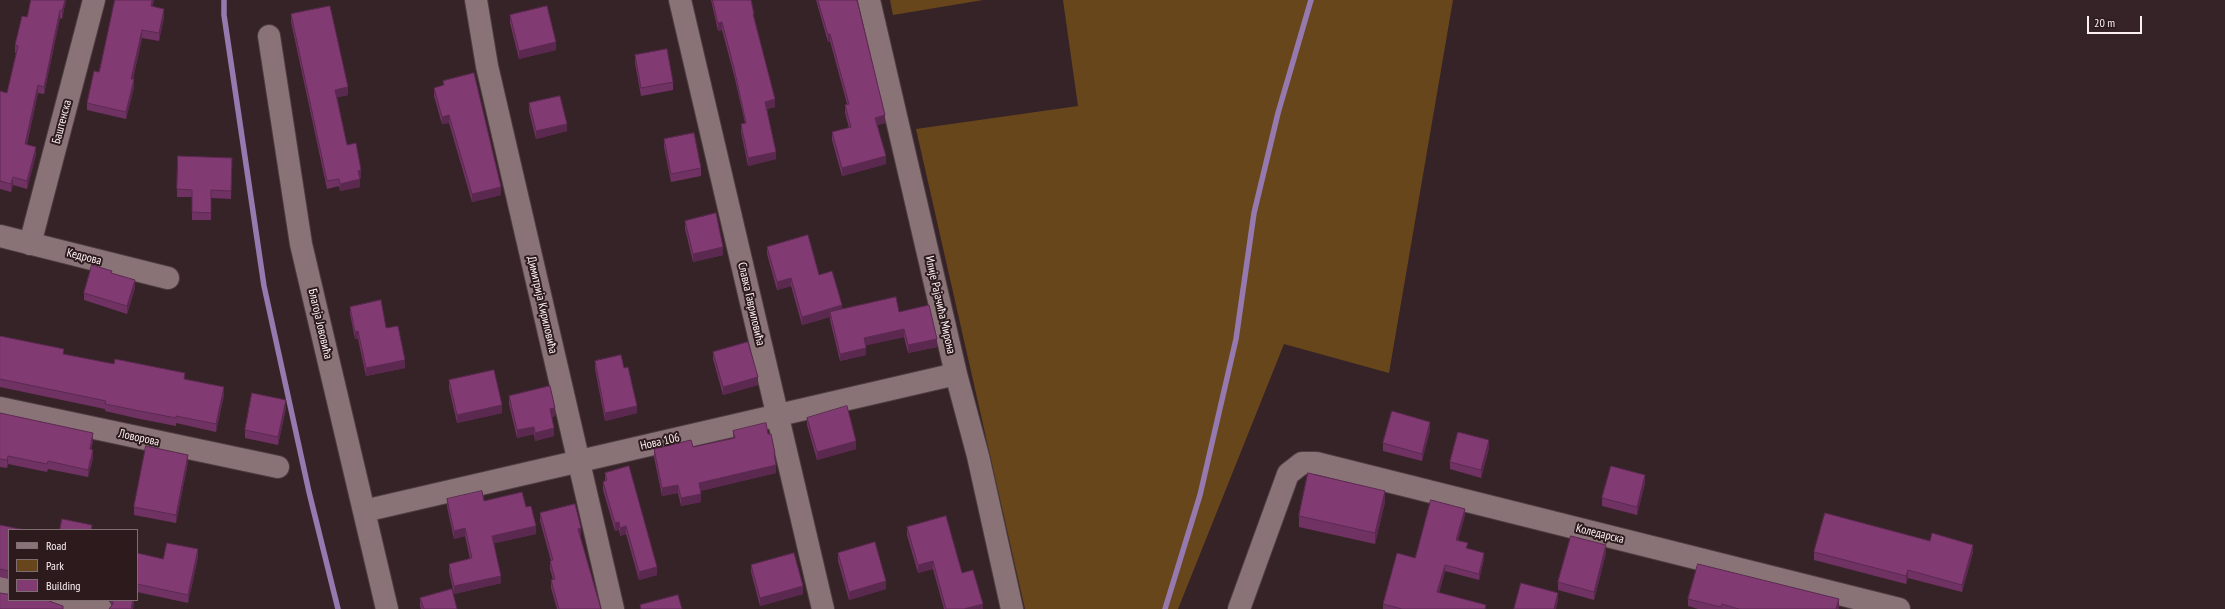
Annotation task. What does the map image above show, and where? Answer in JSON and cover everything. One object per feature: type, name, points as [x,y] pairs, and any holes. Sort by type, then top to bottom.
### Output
[{"type":"street","name":"Баштенска","points":[[30,244],[94,0]]},
{"type":"street","name":"Димитрија Кириловића","points":[[476,0],[488,66],[613,609]]},
{"type":"street","name":"Славка Гавриловића","points":[[680,0],[823,609]]},
{"type":"street","name":"Илије Рајачића Мирона","points":[[869,0],[956,374],[978,456],[1012,609]]},
{"type":"street","name":"Благоја Јововића","points":[[269,36],[301,244],[386,609]]},
{"type":"street","name":"Кедрова","points":[[0,236],[168,278]]},
{"type":"street","name":"Нова 106","points":[[364,511],[956,374]]},
{"type":"street","name":"Ловорова","points":[[0,408],[278,467]]},
{"type":"street","name":"Коледарска","points":[[1242,608],[1288,474],[1302,463],[1316,463],[1899,609]]},
{"type":"street","points":[[63,601],[101,609]]},
{"type":"green space","points":[[890,0],[983,0],[893,15]]},
{"type":"green space","points":[[1063,0],[1453,0],[1389,373],[1284,344],[1178,609],[1025,609],[916,129],[1078,106]]},
{"type":"building","points":[[31,0],[65,0],[62,11],[60,10],[44,87],[38,85],[25,144],[36,147],[27,181],[13,177],[11,184],[0,181],[0,91],[7,93],[18,46],[15,45],[22,16],[27,17]]},
{"type":"building","points":[[115,0],[152,0],[151,6],[164,9],[159,33],[142,30],[131,79],[134,79],[126,112],[87,103],[94,71],[99,72]]},
{"type":"building","points":[[713,0],[751,0],[753,14],[775,99],[765,102],[776,152],[748,158],[741,124],[746,123],[734,68],[722,22],[718,23]]},
{"type":"building","points":[[818,0],[857,0],[885,115],[875,118],[886,156],[842,168],[832,132],[851,127],[845,105],[849,104],[830,34],[828,34]]},
{"type":"building","points":[[330,6],[348,87],[335,90],[347,145],[356,143],[361,170],[358,171],[360,179],[340,184],[339,179],[327,181],[291,14]]},
{"type":"building","points":[[547,6],[556,42],[519,51],[510,15]]},
{"type":"building","points":[[667,49],[673,82],[641,88],[635,55]]},
{"type":"building","points":[[474,73],[501,187],[472,194],[449,115],[442,117],[434,88],[444,85],[443,81]]},
{"type":"building","points":[[560,96],[567,124],[536,131],[529,103]]},
{"type":"building","points":[[694,133],[701,168],[671,174],[664,139]]},
{"type":"building","points":[[178,156],[232,158],[231,191],[211,190],[211,213],[192,212],[192,190],[177,189]]},
{"type":"building","points":[[716,213],[723,247],[693,254],[685,221]]},
{"type":"building","points":[[808,235],[819,275],[832,271],[842,305],[802,317],[791,278],[777,282],[767,247]]},
{"type":"building","points":[[92,265],[112,271],[111,273],[135,280],[127,306],[84,293]]},
{"type":"building","points":[[896,297],[899,312],[929,305],[937,339],[908,345],[904,329],[864,338],[866,348],[840,354],[830,312]]},
{"type":"building","points":[[381,300],[386,328],[398,326],[405,360],[366,368],[358,331],[355,332],[350,307]]},
{"type":"building","points":[[0,336],[64,349],[63,354],[114,364],[115,359],[185,373],[184,379],[224,387],[216,424],[105,404],[106,401],[0,379]]},
{"type":"building","points":[[748,342],[758,377],[723,387],[713,352]]},
{"type":"building","points":[[621,355],[624,368],[628,367],[637,406],[605,413],[595,361]]},
{"type":"building","points":[[494,370],[502,405],[457,415],[449,380]]},
{"type":"building","points":[[550,386],[555,408],[550,409],[554,428],[535,433],[534,427],[517,430],[509,396]]},
{"type":"building","points":[[252,393],[286,400],[278,437],[245,430]]},
{"type":"building","points":[[847,406],[856,441],[817,452],[807,418]]},
{"type":"building","points":[[1392,411],[1430,422],[1422,454],[1383,443]]},
{"type":"building","points":[[0,413],[93,433],[90,449],[93,450],[88,470],[48,461],[47,464],[8,456],[7,460],[0,459]]},
{"type":"building","points":[[766,423],[768,434],[771,434],[776,465],[699,483],[701,494],[681,498],[678,485],[662,488],[654,449],[691,440],[693,447],[735,438],[733,431]]},
{"type":"building","points":[[1458,432],[1489,440],[1481,470],[1450,462]]},
{"type":"building","points":[[146,446],[188,455],[176,515],[134,507]]},
{"type":"building","points":[[629,466],[657,567],[639,572],[626,526],[620,528],[619,522],[615,523],[603,482],[607,480],[605,473]]},
{"type":"building","points":[[1611,466],[1645,475],[1637,507],[1602,498]]},
{"type":"building","points":[[1308,473],[1385,491],[1375,533],[1299,516]]},
{"type":"building","points":[[482,491],[484,501],[522,492],[526,507],[531,506],[536,526],[492,536],[501,576],[454,586],[449,564],[472,558],[465,528],[454,531],[447,499]]},
{"type":"building","points":[[1431,500],[1465,509],[1456,540],[1468,543],[1466,548],[1484,553],[1479,574],[1445,565],[1437,592],[1486,605],[1485,609],[1402,609],[1383,604],[1397,553],[1415,558]]},
{"type":"building","points":[[575,504],[581,528],[578,529],[601,609],[559,609],[551,580],[555,579],[550,561],[553,560],[540,513]]},
{"type":"building","points":[[1825,513],[1930,541],[1932,533],[1973,545],[1962,585],[1908,570],[1906,576],[1814,552]]},
{"type":"building","points":[[946,516],[962,573],[973,570],[983,604],[964,609],[946,609],[933,561],[918,565],[907,527]]},
{"type":"building","points":[[62,519],[92,525],[91,529],[60,529]]},
{"type":"building","points":[[0,525],[20,529],[8,529],[8,571],[0,569]]},
{"type":"building","points":[[1571,536],[1606,545],[1594,592],[1558,582]]},
{"type":"building","points":[[875,542],[886,581],[849,592],[838,553]]},
{"type":"building","points":[[167,543],[198,549],[188,595],[138,584],[138,553],[163,559]]},
{"type":"building","points":[[794,553],[803,586],[760,598],[751,565]]},
{"type":"building","points":[[1698,564],[1839,599],[1836,609],[1739,609],[1722,604],[1721,607],[1688,599]]},
{"type":"building","points":[[1521,583],[1558,593],[1554,609],[1514,609]]},
{"type":"building","points":[[452,589],[457,609],[424,609],[420,598]]},
{"type":"building","points":[[0,593],[8,594],[8,601],[49,601],[63,606],[63,609],[0,609]]},
{"type":"building","points":[[678,595],[682,609],[641,609],[640,605]]},
{"type":"building","points":[[113,601],[133,601],[131,609],[109,609],[113,604]]},
{"type":"waterway","points":[[224,0],[224,15],[264,286],[309,492],[338,609]]},
{"type":"waterway","points":[[1165,609],[1200,495],[1236,339],[1254,213],[1278,113],[1311,0]]}]
